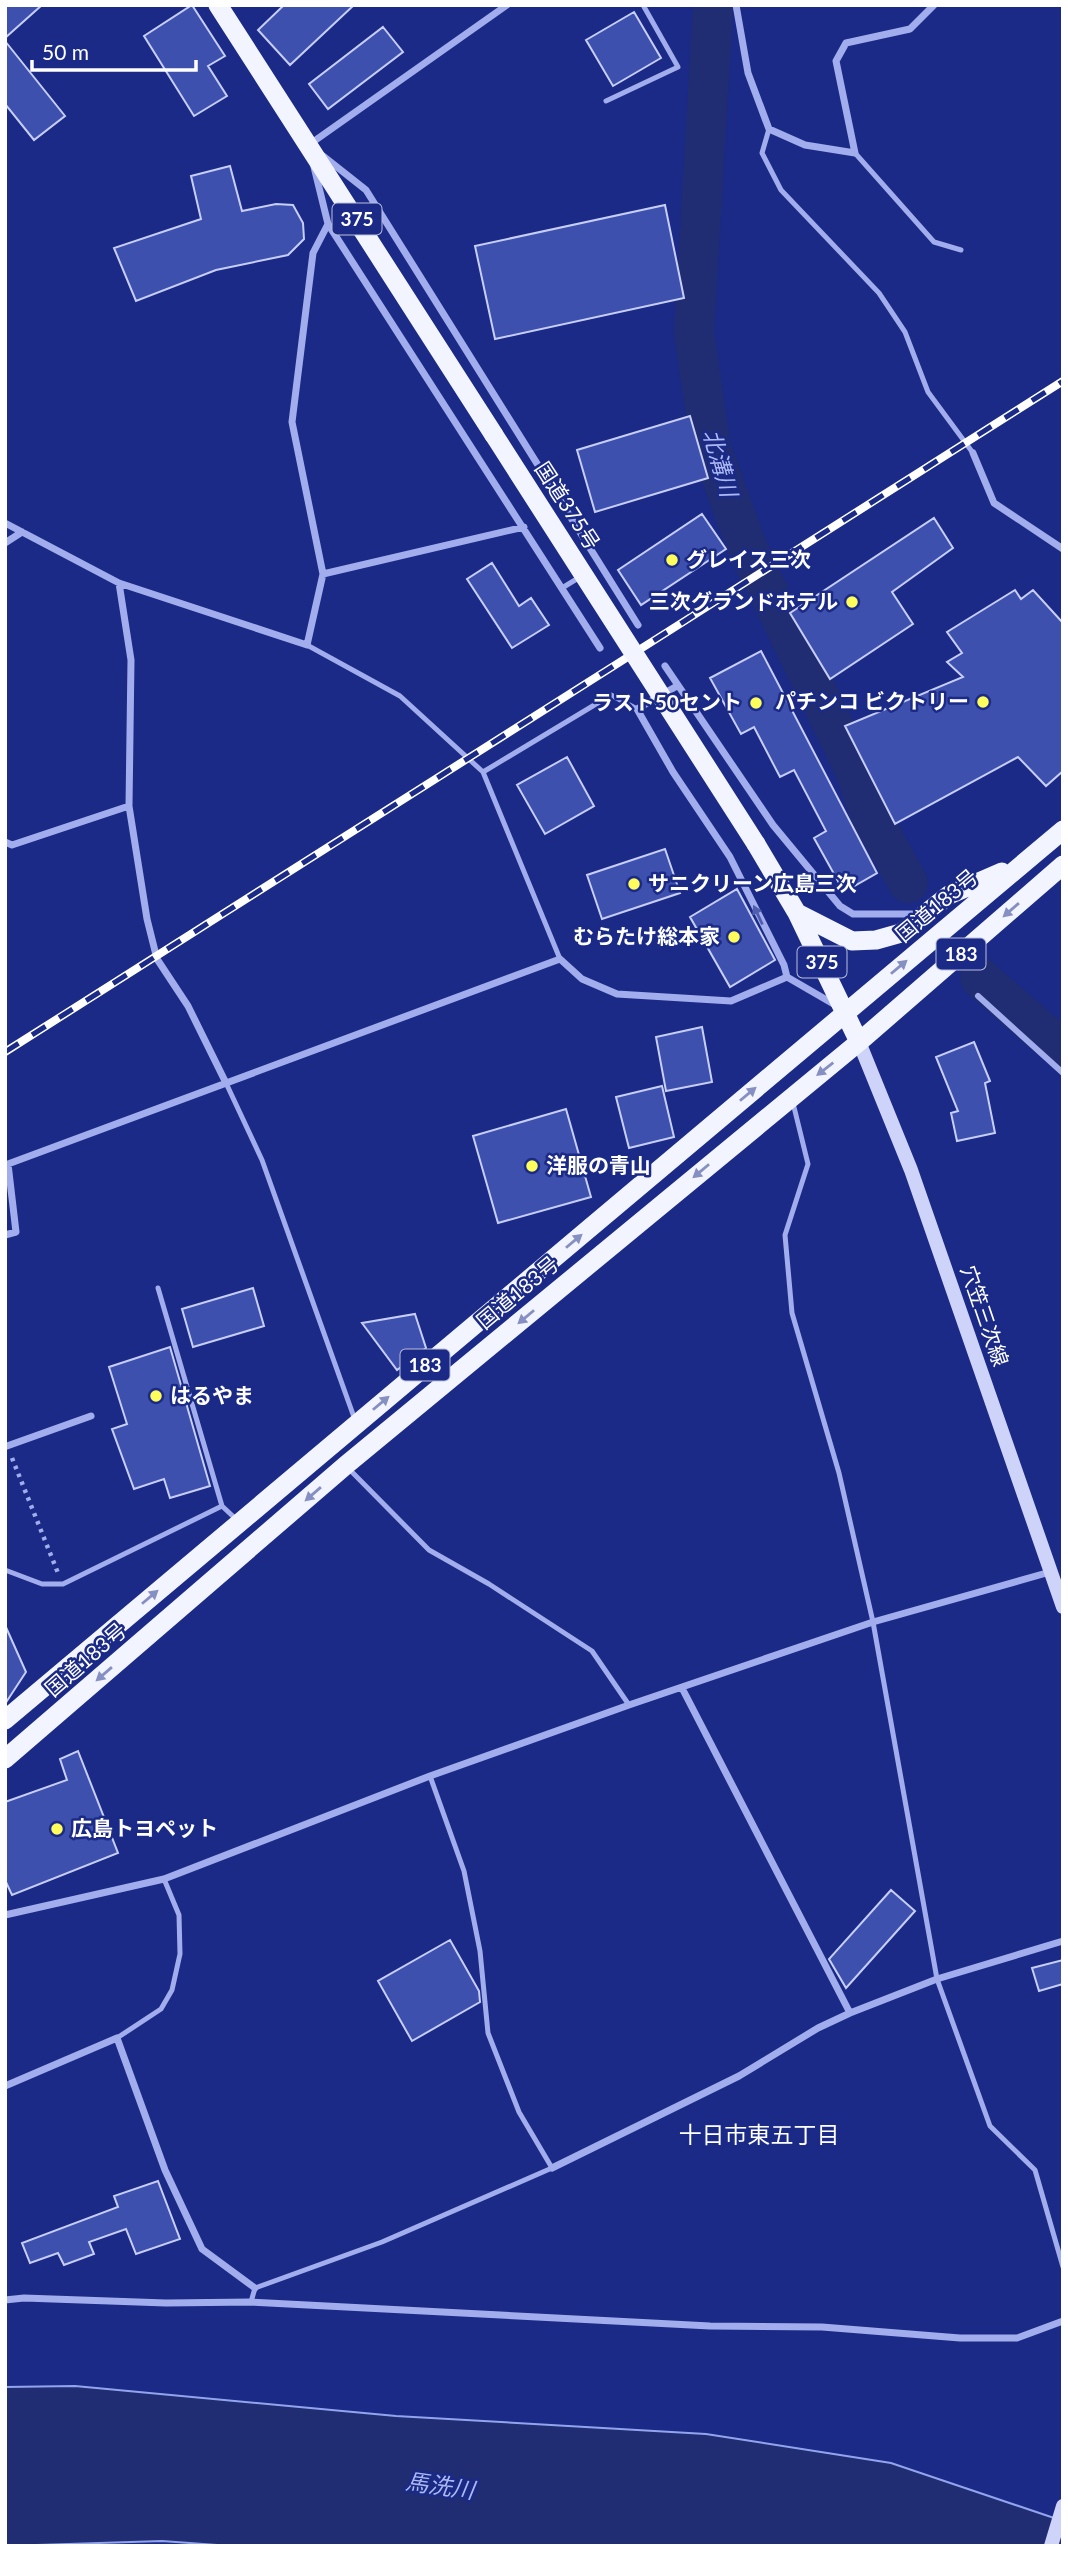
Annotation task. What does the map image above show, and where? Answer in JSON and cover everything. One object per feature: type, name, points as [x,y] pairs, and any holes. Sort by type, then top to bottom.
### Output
[{"type":"highway","name":"国道375号","points":[[218,5],[756,844],[797,913],[847,1012],[859,1042]]},
{"type":"highway","name":"国道183号","points":[[5,1720],[1063,830]]},
{"type":"highway","points":[[797,913],[852,941],[876,940],[901,933],[949,895],[1021,864]]},
{"type":"highway","name":"国道183号","points":[[5,1759],[346,1465],[859,1042],[1063,865]]},
{"type":"main road","name":"穴笠三次線","points":[[859,1042],[911,1170],[1063,1607]]},
{"type":"main road","points":[[1051,2546],[1063,2506]]},
{"type":"street","points":[[309,145],[507,5]]},
{"type":"street","points":[[736,5],[748,74],[769,129],[805,145],[855,153],[836,61],[846,43],[910,29],[934,5]]},
{"type":"street","points":[[309,145],[328,224],[600,648]]},
{"type":"street","points":[[309,145],[366,190],[638,625]]},
{"type":"street","points":[[5,523],[119,583],[307,645],[323,574],[292,422],[313,253],[328,224]]},
{"type":"street","points":[[973,453],[994,503],[1063,549]]},
{"type":"street","points":[[323,574],[524,527]]},
{"type":"street","points":[[5,543],[22,532]]},
{"type":"street","points":[[119,583],[131,660],[128,806],[147,919],[157,958],[188,1006],[226,1083]]},
{"type":"street","points":[[665,666],[773,825],[840,906],[853,914],[925,914]]},
{"type":"street","points":[[677,686],[637,709],[673,772],[730,857],[784,965],[787,977],[847,1012]]},
{"type":"street","points":[[5,842],[12,845],[128,806]]},
{"type":"street","points":[[5,1235],[16,1232],[8,1164],[560,959],[582,979],[617,994],[731,1001],[787,977]]},
{"type":"street","points":[[978,996],[1063,1073]]},
{"type":"street","points":[[6,1445],[91,1416]]},
{"type":"street","points":[[5,1914],[164,1879],[430,1776],[629,1705],[873,1622],[1051,1572]]},
{"type":"street","points":[[682,1688],[850,2012]]},
{"type":"street","points":[[552,2168],[739,2076],[818,2028],[850,2012],[937,1979],[1063,1941]]},
{"type":"street","points":[[5,2086],[117,2038],[165,2170],[202,2249],[255,2288]]},
{"type":"street","points":[[5,2300],[250,2302],[710,2326],[822,2326],[960,2338],[1017,2338],[1063,2321]]},
{"type":"lane","points":[[606,101],[678,66],[643,5]]},
{"type":"lane","points":[[769,129],[762,153],[781,190],[879,293],[905,332],[928,392],[973,453]]},
{"type":"lane","points":[[855,153],[934,242],[961,250]]},
{"type":"lane","points":[[562,588],[600,564]]},
{"type":"lane","points":[[307,645],[400,696],[483,772],[560,959]]},
{"type":"lane","points":[[483,772],[611,695],[637,709]]},
{"type":"lane","points":[[226,1083],[262,1160],[356,1424]]},
{"type":"lane","points":[[791,1096],[808,1164],[785,1236],[792,1313],[839,1473],[873,1622],[937,1979],[990,2126],[1035,2170],[1063,2267]]},
{"type":"lane","points":[[158,1288],[222,1506],[239,1521]]},
{"type":"lane","points":[[330,1446],[429,1550],[489,1584],[592,1651],[629,1705]]},
{"type":"lane","points":[[5,1570],[42,1584],[63,1584],[222,1506]]},
{"type":"lane","points":[[250,2302],[255,2288],[382,2242],[552,2168],[519,2112],[488,2033],[480,1951],[464,1871],[430,1776]]},
{"type":"lane","points":[[117,2038],[161,2009],[172,1990],[180,1954],[179,1915],[164,1879]]},
{"type":"path","points":[[6,1445],[63,1584]]},
{"type":"water","name":"馬洗川","points":[[75,2386],[396,2416],[706,2434],[891,2463],[1063,2521],[1063,2546],[231,2546],[162,2541],[5,2546],[5,2387]]},
{"type":"building","points":[[5,5],[42,5],[5,38]]},
{"type":"building","points":[[192,5],[225,56],[208,66],[227,96],[194,116],[144,36]]},
{"type":"building","points":[[284,5],[354,5],[290,65],[258,30]]},
{"type":"building","points":[[634,12],[661,58],[613,86],[586,40]]},
{"type":"building","points":[[383,27],[403,52],[328,109],[309,84]]},
{"type":"building","points":[[5,41],[65,116],[34,140],[5,104]]},
{"type":"building","points":[[230,166],[242,211],[276,204],[293,205],[303,223],[304,239],[288,255],[216,270],[136,301],[114,248],[201,219],[191,176]]},
{"type":"building","points":[[665,205],[684,298],[495,339],[475,246]]},
{"type":"building","points":[[690,416],[708,478],[595,512],[577,450]]},
{"type":"building","name":"グレイス三次","points":[[702,514],[726,549],[641,605],[618,570]]},
{"type":"building","name":"三次グランドホテル","points":[[934,518],[953,548],[892,592],[913,624],[830,679],[790,613]]},
{"type":"building","points":[[492,563],[519,606],[531,598],[549,625],[512,648],[467,579]]},
{"type":"building","name":"パチンコ ビクトリー","points":[[1015,590],[1021,599],[1033,590],[1063,623],[1063,771],[1046,786],[1018,757],[895,824],[845,726],[963,677],[947,662],[962,653],[947,632]]},
{"type":"building","points":[[761,651],[877,873],[844,892],[814,838],[826,831],[794,770],[780,777],[754,727],[741,734],[710,678]]},
{"type":"building","points":[[567,757],[594,806],[545,834],[517,785]]},
{"type":"building","name":"サニクリーン広島三次","points":[[665,849],[680,893],[602,919],[587,875]]},
{"type":"building","name":"むらたけ総本家","points":[[737,889],[775,960],[730,987],[690,917]]},
{"type":"building","points":[[702,1027],[712,1082],[666,1091],[656,1037]]},
{"type":"building","points":[[974,1042],[990,1081],[985,1083],[995,1133],[957,1141],[951,1113],[958,1111],[936,1057]]},
{"type":"building","points":[[662,1086],[674,1137],[629,1148],[616,1097]]},
{"type":"building","name":"洋服の青山","points":[[566,1109],[591,1197],[498,1223],[473,1136]]},
{"type":"building","points":[[253,1288],[264,1326],[193,1347],[182,1309]]},
{"type":"building","points":[[415,1314],[426,1348],[397,1370],[362,1323]]},
{"type":"building","name":"はるやま","points":[[170,1347],[210,1486],[170,1498],[164,1479],[134,1489],[112,1429],[127,1424],[109,1367]]},
{"type":"building","points":[[5,1625],[26,1672],[5,1704]]},
{"type":"building","name":"広島トヨペット","points":[[78,1751],[118,1853],[12,1895],[5,1880],[5,1802],[67,1780],[60,1759]]},
{"type":"building","points":[[891,1890],[915,1911],[846,1988],[829,1959]]},
{"type":"building","points":[[450,1940],[479,1991],[480,2002],[412,2041],[378,1981]]},
{"type":"building","points":[[1063,1960],[1063,1984],[1039,1991],[1032,1968]]},
{"type":"building","points":[[158,2181],[180,2239],[136,2254],[126,2229],[89,2242],[94,2254],[64,2265],[58,2253],[30,2263],[22,2243],[118,2207],[114,2196]]},
{"type":"waterway","name":"北溝川","points":[[713,5],[694,333],[711,449],[749,552],[853,766],[871,816],[908,883]]},
{"type":"waterway","name":"北溝川","points":[[980,978],[1063,1050]]},
{"type":"railway","points":[[5,1052],[1063,381]]},
{"type":"place","name":"グレイス三次","points":[[672,560]]},
{"type":"place","name":"三次グランドホテル","points":[[852,602]]},
{"type":"place","name":"パチンコ ビクトリー","points":[[983,702]]},
{"type":"place","name":"ラスト50セント","points":[[756,703]]},
{"type":"place","name":"サニクリーン広島三次","points":[[634,884]]},
{"type":"place","name":"むらたけ総本家","points":[[734,937]]},
{"type":"place","name":"洋服の青山","points":[[532,1166]]},
{"type":"place","name":"はるやま","points":[[156,1396]]},
{"type":"place","name":"広島トヨペット","points":[[57,1829]]},
{"type":"district","name":"十日市東五丁目","points":[[759,2135]]}]
